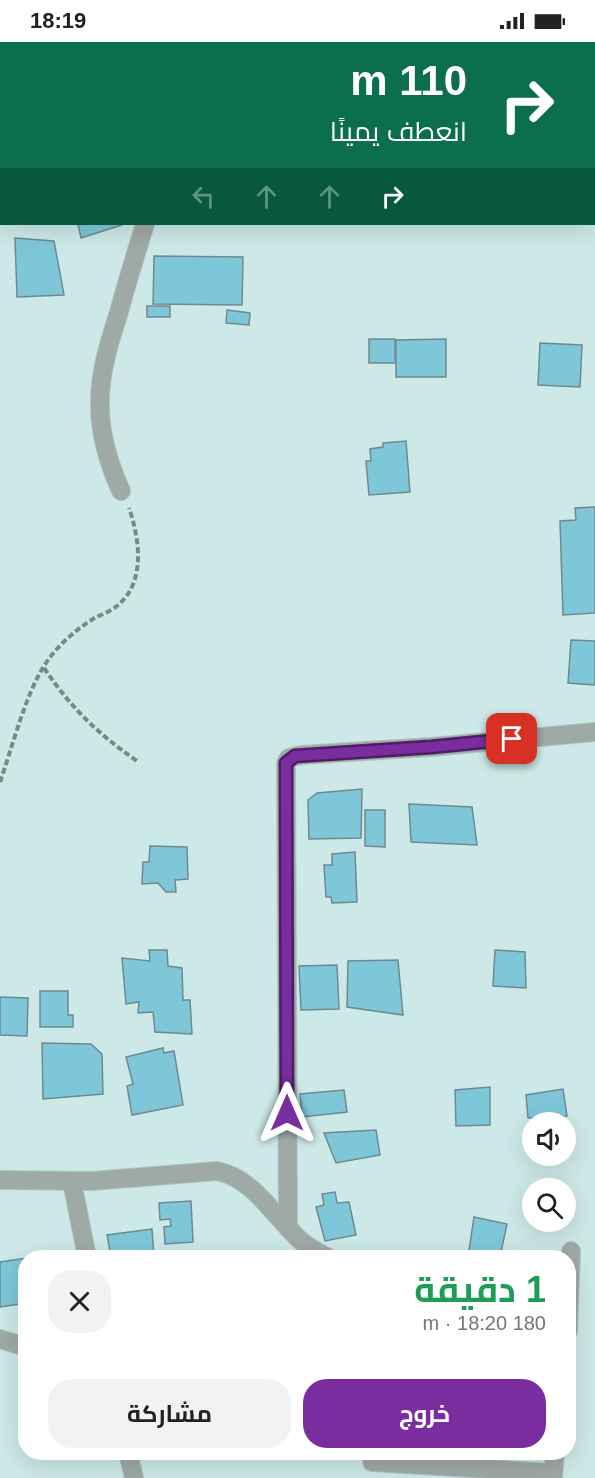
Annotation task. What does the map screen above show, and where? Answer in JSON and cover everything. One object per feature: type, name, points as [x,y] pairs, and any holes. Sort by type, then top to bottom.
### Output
[{"type":"street","points":[[121,491],[110,464],[103,436],[100,407],[102,378],[145,225]]},
{"type":"street","points":[[288,1228],[286,763],[289,758],[301,755],[431,747],[595,732]]},
{"type":"street","points":[[0,1180],[72,1182],[217,1171],[228,1173],[247,1185],[288,1228],[314,1250]]},
{"type":"street","points":[[72,1182],[86,1250]]},
{"type":"street","points":[[0,1338],[18,1344]]},
{"type":"street","points":[[130,1460],[134,1478]]},
{"type":"street","points":[[372,1462],[553,1475],[554,1460]]},
{"type":"path","points":[[0,782],[32,693],[44,667],[75,631],[93,618],[114,608],[125,599],[133,586],[137,572],[137,539],[129,506],[121,491]]},
{"type":"path","points":[[44,667],[62,695],[85,720],[137,761]]},
{"type":"building","points":[[78,225],[122,225],[81,238]]},
{"type":"building","points":[[15,238],[54,241],[64,295],[17,297]]},
{"type":"building","points":[[154,256],[243,257],[242,305],[153,304]]},
{"type":"building","points":[[147,306],[170,306],[170,317],[147,317]]},
{"type":"building","points":[[227,310],[250,313],[249,325],[226,323]]},
{"type":"building","points":[[369,339],[395,339],[395,363],[369,363]]},
{"type":"building","points":[[446,339],[446,377],[396,377],[396,340]]},
{"type":"building","points":[[540,343],[582,345],[580,387],[538,385]]},
{"type":"building","points":[[406,441],[410,492],[369,495],[366,461],[371,461],[370,449],[383,447],[383,443]]},
{"type":"building","points":[[595,507],[595,613],[563,615],[560,521],[576,520],[575,508]]},
{"type":"building","points":[[571,640],[595,641],[595,685],[568,683]]},
{"type":"building","points":[[362,789],[361,838],[309,839],[308,800],[317,793]]},
{"type":"building","points":[[409,804],[472,807],[477,845],[411,842]]},
{"type":"building","points":[[365,810],[385,810],[385,847],[365,846]]},
{"type":"building","points":[[150,846],[187,847],[188,879],[175,880],[176,892],[166,892],[158,883],[142,884],[143,862],[149,862]]},
{"type":"building","points":[[355,852],[357,902],[332,903],[331,897],[326,897],[324,865],[332,865],[332,854]]},
{"type":"building","points":[[149,950],[167,950],[168,966],[182,968],[183,1000],[190,1000],[192,1034],[155,1032],[153,1012],[138,1013],[139,1002],[126,1004],[122,958],[150,961]]},
{"type":"building","points":[[495,950],[525,952],[526,988],[493,986]]},
{"type":"building","points":[[398,960],[403,1015],[347,1007],[348,961]]},
{"type":"building","points":[[337,965],[339,1009],[301,1010],[299,966]]},
{"type":"building","points":[[40,991],[68,991],[68,1015],[73,1015],[73,1027],[40,1027]]},
{"type":"building","points":[[0,997],[28,998],[27,1036],[0,1035]]},
{"type":"building","points":[[42,1043],[91,1044],[102,1054],[103,1094],[43,1099]]},
{"type":"building","points":[[163,1048],[164,1053],[174,1051],[183,1105],[132,1115],[127,1086],[133,1084],[126,1057]]},
{"type":"building","points":[[490,1087],[490,1125],[456,1126],[455,1090]]},
{"type":"building","points":[[563,1089],[566,1112],[527,1112],[526,1095]]},
{"type":"building","points":[[344,1090],[347,1112],[302,1117],[300,1094]]},
{"type":"building","points":[[376,1130],[380,1155],[336,1163],[324,1133]]},
{"type":"building","points":[[335,1192],[337,1203],[349,1202],[356,1235],[325,1241],[316,1207],[324,1205],[322,1194]]},
{"type":"building","points":[[191,1201],[193,1242],[165,1244],[164,1227],[171,1226],[170,1219],[160,1220],[159,1203]]},
{"type":"building","points":[[474,1217],[507,1224],[501,1250],[469,1250]]},
{"type":"building","points":[[152,1229],[154,1250],[110,1250],[107,1235]]},
{"type":"building","points":[[18,1259],[18,1304],[0,1307],[0,1262]]},
{"type":"route","points":[[287,1113],[285,769],[289,758],[512,739]]}]
